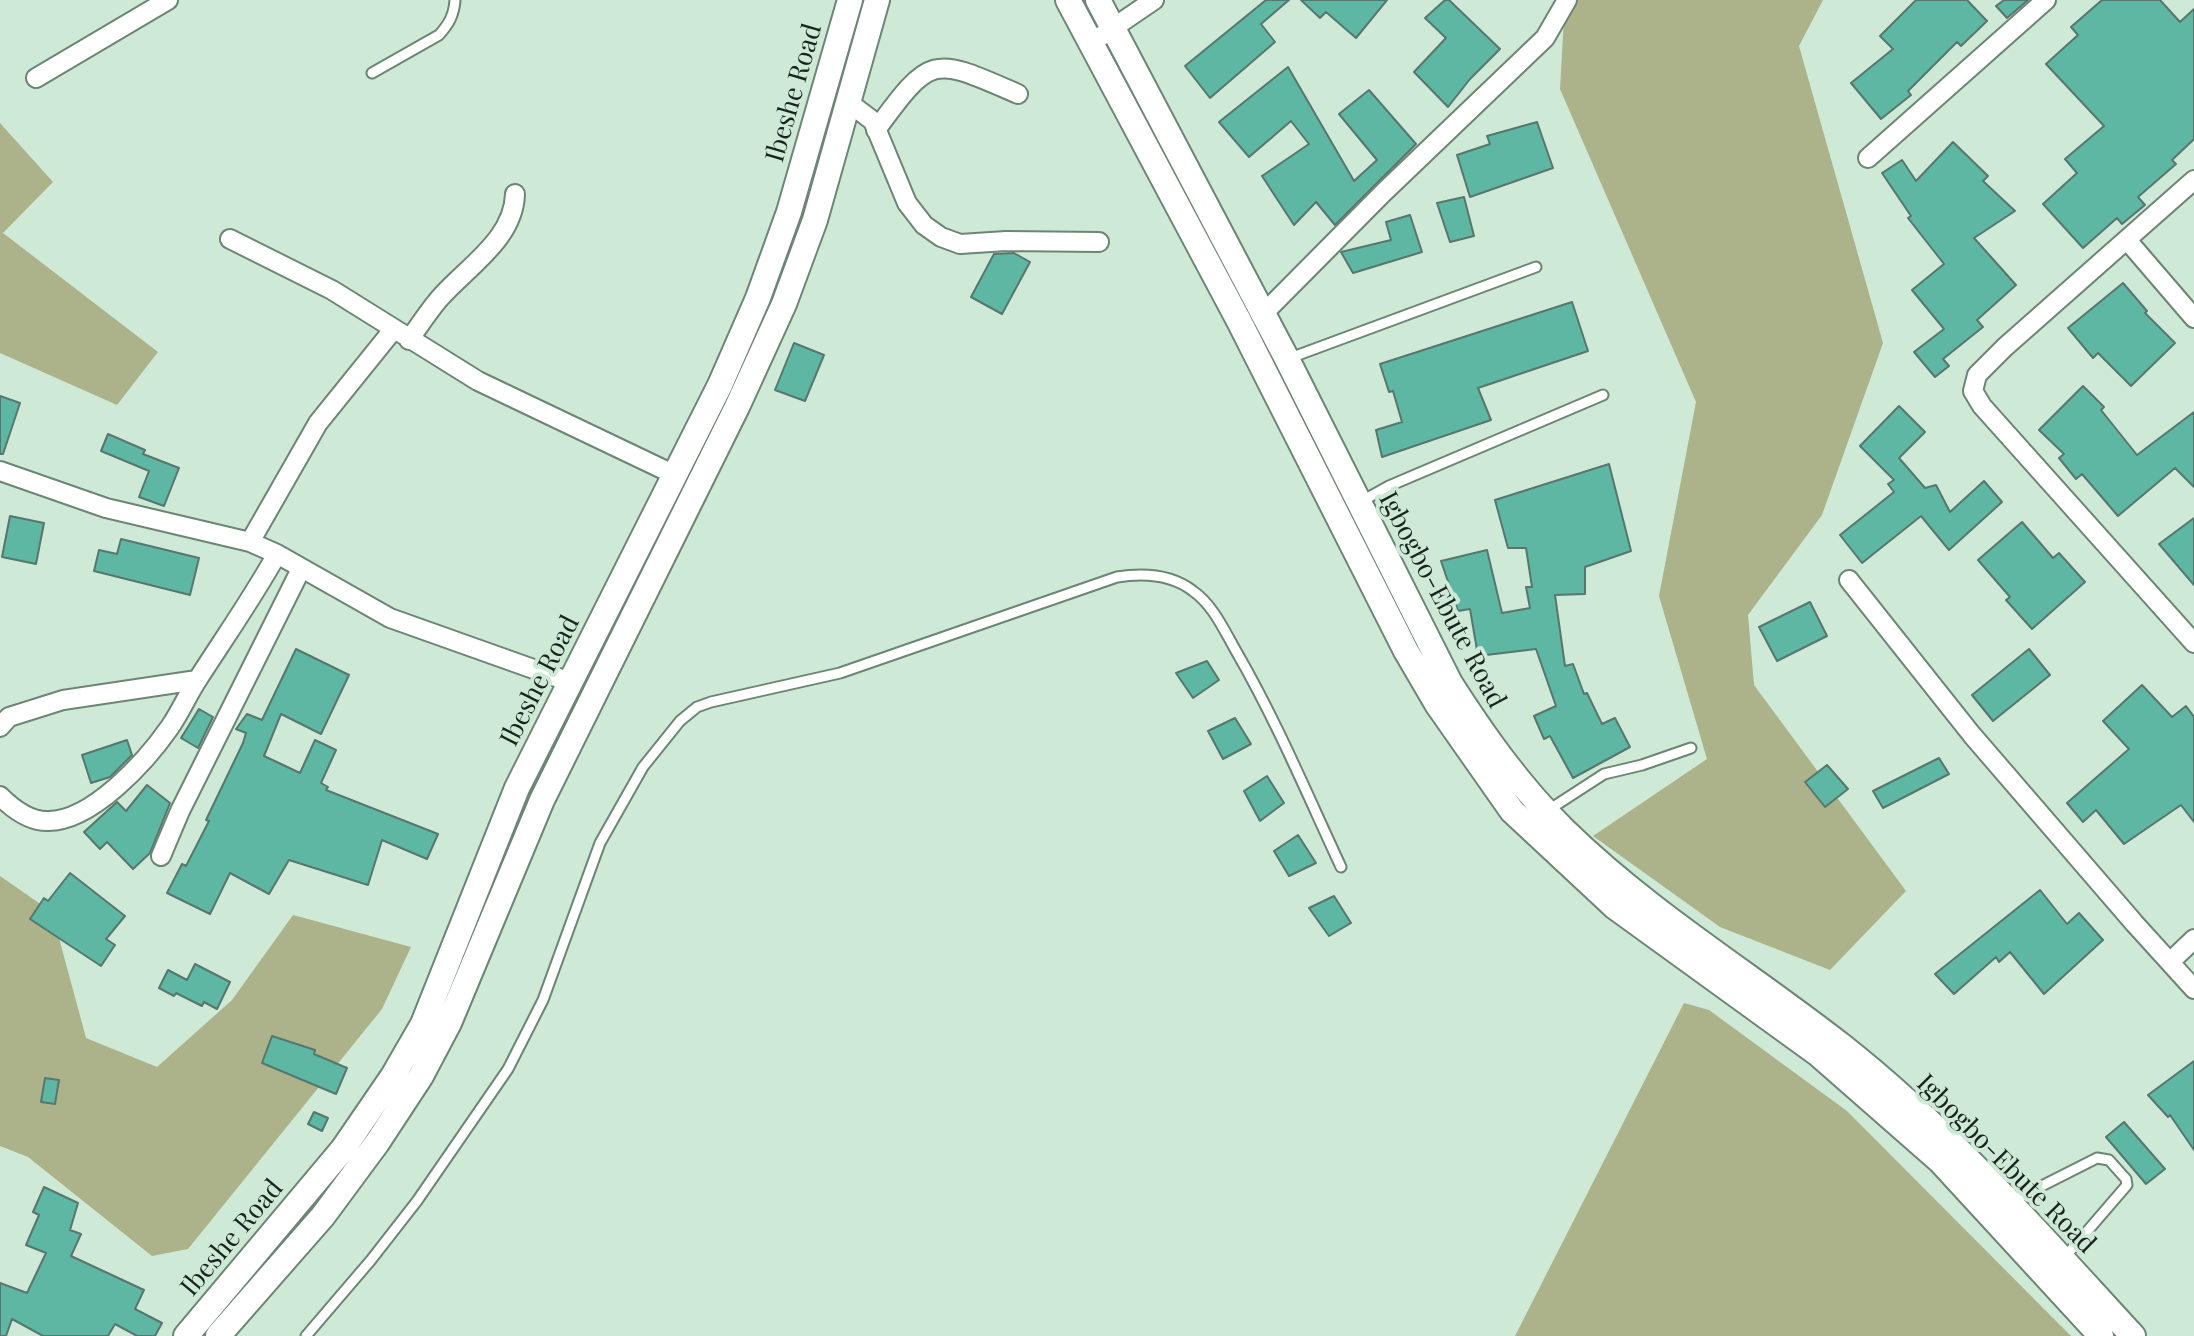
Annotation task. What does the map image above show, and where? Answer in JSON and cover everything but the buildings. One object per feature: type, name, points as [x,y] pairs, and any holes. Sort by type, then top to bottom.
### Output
[{"type":"main road","name":"Ibeshe Road","points":[[186,1336],[343,1149],[393,1076],[423,1024],[517,788],[720,385],[758,298],[789,212],[850,0]]},
{"type":"main road","name":"Ibeshe Road","points":[[218,1336],[323,1216],[384,1132],[435,1049],[542,800],[730,421],[784,304],[815,220],[877,0]]},
{"type":"main road","name":"Igbogbo-Ebute Road","points":[[1068,0],[1239,321],[1406,651],[1437,704],[1512,811],[1615,907],[1818,1054],[1940,1161],[2101,1336]]},
{"type":"main road","name":"Igbogbo-Ebute Road","points":[[1098,0],[1287,359],[1450,683],[1480,731],[1564,831],[1642,899],[1842,1046],[1929,1120],[2133,1336]]},
{"type":"street","points":[[36,78],[168,0]]},
{"type":"street","points":[[1091,43],[1154,0]]},
{"type":"street","points":[[1262,315],[1384,192],[1545,38],[1567,0]]},
{"type":"street","points":[[1868,158],[2046,0]]},
{"type":"street","points":[[876,130],[908,86],[922,73],[938,68],[970,73],[1018,94]]},
{"type":"street","points":[[848,102],[873,121],[907,203],[924,225],[941,237],[960,244],[1099,242]]},
{"type":"street","points":[[2194,180],[2005,347],[1977,375],[1973,391],[1982,406],[2194,643]]},
{"type":"street","points":[[250,542],[318,423],[494,243],[509,222],[515,207],[515,194]]},
{"type":"street","points":[[230,239],[332,290],[478,381],[675,475]]},
{"type":"street","points":[[2127,240],[2194,318]]},
{"type":"street","points":[[0,471],[106,508],[250,542],[390,618],[570,682]]},
{"type":"street","points":[[0,796],[16,811],[46,822],[71,817],[107,796],[141,765],[172,725],[277,554]]},
{"type":"street","points":[[161,856],[180,811],[301,569]]},
{"type":"street","points":[[1849,580],[1972,735],[2194,989]]},
{"type":"street","points":[[0,727],[9,717],[63,700],[197,680]]},
{"type":"street","points":[[2170,962],[2194,939]]},
{"type":"lane","points":[[372,73],[439,35],[454,13],[455,0]]},
{"type":"lane","points":[[1287,359],[1536,267]]},
{"type":"lane","points":[[1359,503],[1389,486],[1603,395]]},
{"type":"lane","points":[[306,1336],[417,1201],[508,1069],[543,1000],[596,854],[610,824],[658,746],[697,707],[733,695],[840,673],[1117,577],[1154,575],[1173,580],[1194,591],[1215,615],[1254,682],[1341,867]]},
{"type":"lane","points":[[1547,811],[1604,774],[1691,748]]},
{"type":"lane","points":[[2009,1202],[2097,1158],[2109,1160],[2118,1169],[2127,1185],[2062,1260]]},
{"type":"green space","points":[[1565,0],[1823,0],[1799,46],[1883,343],[1822,515],[1748,615],[1754,685],[1906,891],[1830,970],[1720,927],[1593,836],[1707,759],[1659,596],[1696,402],[1560,89]]},
{"type":"green space","points":[[0,123],[53,182],[3,233],[158,352],[117,405],[0,353]]},
{"type":"green space","points":[[0,876],[52,912],[86,1038],[157,1067],[232,1000],[293,915],[411,947],[382,1009],[188,1249],[152,1256],[28,1157],[0,1146]]},
{"type":"green space","points":[[1684,1003],[1709,1010],[1847,1111],[2071,1336],[1515,1336]]}]
